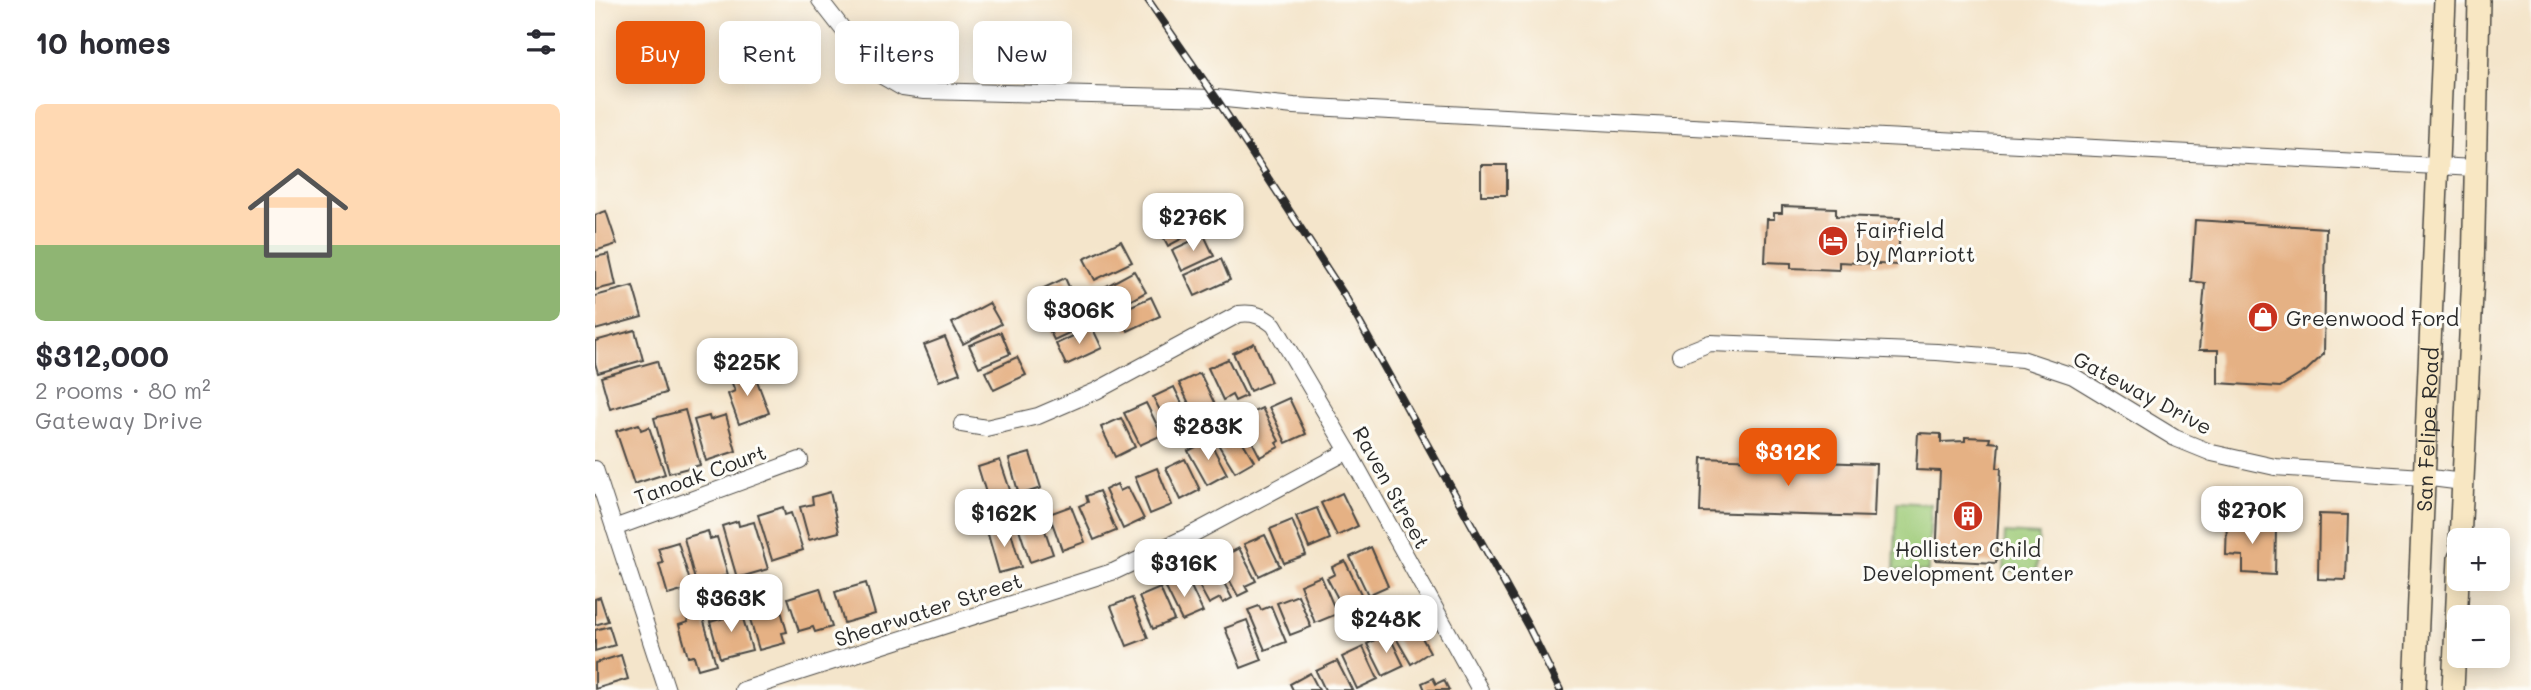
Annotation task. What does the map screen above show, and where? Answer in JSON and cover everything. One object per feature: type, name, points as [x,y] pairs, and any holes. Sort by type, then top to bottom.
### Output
[{"type":"main road","name":"San Felipe Road","points":[[2415,690],[2445,0]]},
{"type":"main road","name":"San Felipe Road","points":[[2461,528],[2473,274],[2479,0]]},
{"type":"main road","points":[[2453,690],[2458,591]]},
{"type":"street","points":[[820,0],[877,73],[904,88],[924,91],[1216,98],[1294,106],[2475,168]]},
{"type":"street","name":"Raven Street","points":[[962,424],[986,428],[1038,416],[1097,391],[1238,314],[1256,314],[1274,325],[1348,451],[1480,690]]},
{"type":"street","name":"Gateway Drive","points":[[1680,355],[1710,344],[1937,352],[2022,359],[2073,376],[2155,426],[2211,453],[2275,467],[2463,482]]},
{"type":"street","name":"Shearwater Street","points":[[743,690],[1115,571],[1187,537],[1348,451]]},
{"type":"street","name":"Tanoak Court","points":[[614,528],[800,460]]},
{"type":"street","points":[[595,469],[667,690]]},
{"type":"green space","points":[[1897,502],[1931,504],[1928,572],[1894,570]]},
{"type":"green space","points":[[2005,533],[2039,535],[2036,573],[2003,571]]},
{"type":"building","points":[[1481,165],[1507,165],[1507,195],[1481,195]]},
{"type":"building","points":[[1194,206],[1204,227],[1168,246],[1157,225]]},
{"type":"building","name":"Fairfield by Marriott","points":[[1782,206],[1836,208],[1836,216],[1900,218],[1898,265],[1839,262],[1839,270],[1791,268],[1791,263],[1765,262],[1767,219],[1774,219],[1774,213],[1782,213]]},
{"type":"building","points":[[606,211],[617,244],[595,251],[595,215]]},
{"type":"building","name":"Greenwood Ford","points":[[2195,220],[2326,228],[2324,354],[2306,371],[2280,387],[2218,383],[2218,350],[2199,350],[2205,283],[2191,281]]},
{"type":"building","points":[[1204,235],[1214,256],[1182,271],[1172,250]]},
{"type":"building","points":[[1121,241],[1132,262],[1095,280],[1084,259]]},
{"type":"building","points":[[609,254],[616,285],[595,290],[595,257]]},
{"type":"building","points":[[1221,259],[1230,280],[1195,296],[1185,275]]},
{"type":"building","points":[[1134,271],[1146,292],[1115,309],[1103,288]]},
{"type":"building","points":[[1065,278],[1074,298],[1040,314],[1031,294]]},
{"type":"building","points":[[633,286],[642,317],[595,330],[595,296]]},
{"type":"building","points":[[1151,297],[1160,316],[1128,331],[1125,325],[1118,328],[1111,315]]},
{"type":"building","points":[[989,303],[1001,324],[963,344],[952,323]]},
{"type":"building","points":[[1076,304],[1086,325],[1054,340],[1044,319]]},
{"type":"building","points":[[1092,327],[1102,348],[1066,365],[1056,344]]},
{"type":"building","points":[[635,330],[643,360],[598,373],[595,341]]},
{"type":"building","points":[[1001,332],[1010,354],[979,367],[969,345]]},
{"type":"building","points":[[945,337],[960,373],[939,381],[924,345]]},
{"type":"building","points":[[1254,343],[1271,382],[1250,391],[1233,353]]},
{"type":"building","points":[[1017,357],[1026,375],[994,390],[985,372]]},
{"type":"building","points":[[1228,359],[1246,396],[1235,401],[1232,395],[1223,400],[1208,368]]},
{"type":"building","points":[[657,361],[666,393],[610,409],[601,377]]},
{"type":"building","points":[[753,370],[769,413],[739,424],[728,394],[735,391],[730,378]]},
{"type":"building","points":[[1200,373],[1217,409],[1196,418],[1179,383]]},
{"type":"building","points":[[1174,387],[1189,418],[1169,428],[1153,397]]},
{"type":"building","points":[[1289,398],[1306,434],[1286,443],[1269,407]]},
{"type":"building","points":[[1146,403],[1162,435],[1140,445],[1124,413]]},
{"type":"building","points":[[1262,408],[1279,441],[1276,443],[1279,447],[1260,457],[1243,424],[1252,420],[1249,414]]},
{"type":"building","points":[[685,410],[700,465],[669,473],[654,418]]},
{"type":"building","points":[[726,415],[736,451],[706,461],[694,420],[709,416],[710,420]]},
{"type":"building","points":[[1121,418],[1135,447],[1115,457],[1101,427]]},
{"type":"building","points":[[639,424],[641,430],[649,427],[665,474],[634,484],[616,431]]},
{"type":"building","points":[[1223,429],[1226,435],[1235,429],[1254,461],[1235,472],[1213,436]]},
{"type":"building","name":"Hollister Child Development Center","points":[[1918,433],[1941,434],[1941,442],[1965,441],[1965,437],[1990,438],[1989,442],[1999,443],[1997,468],[2001,468],[1996,563],[1936,560],[1940,471],[1916,470]]},
{"type":"building","points":[[1209,440],[1227,474],[1207,485],[1188,451]]},
{"type":"building","points":[[1030,453],[1041,488],[1019,495],[1009,459]]},
{"type":"building","points":[[1702,458],[1876,464],[1874,517],[1700,512]]},
{"type":"building","points":[[1185,459],[1200,490],[1181,500],[1166,468]]},
{"type":"building","points":[[1000,460],[1013,499],[990,506],[978,467]]},
{"type":"building","points":[[1157,468],[1172,505],[1150,514],[1135,477]]},
{"type":"building","points":[[1117,484],[1120,491],[1128,487],[1144,519],[1123,529],[1105,490]]},
{"type":"building","points":[[1099,491],[1116,531],[1094,540],[1079,506],[1088,502],[1086,496]]},
{"type":"building","points":[[830,492],[839,532],[809,540],[800,507],[813,504],[812,497]]},
{"type":"building","points":[[1342,493],[1358,526],[1337,536],[1321,503]]},
{"type":"building","points":[[1071,506],[1085,542],[1062,550],[1049,514]]},
{"type":"building","points":[[783,507],[785,515],[791,513],[803,550],[772,560],[758,515]]},
{"type":"building","points":[[1317,508],[1330,539],[1309,548],[1296,516]]},
{"type":"building","points":[[1039,513],[1053,554],[1030,562],[1018,526],[1028,523],[1026,517]]},
{"type":"building","points":[[2319,514],[2348,515],[2346,580],[2318,579]]},
{"type":"building","points":[[2227,518],[2247,519],[2247,526],[2276,528],[2275,575],[2243,573],[2243,556],[2226,555]]},
{"type":"building","points":[[1292,520],[1306,555],[1284,563],[1270,529]]},
{"type":"building","points":[[738,521],[739,526],[754,522],[768,569],[737,578],[722,526]]},
{"type":"building","points":[[1009,525],[1021,567],[999,573],[987,531]]},
{"type":"building","points":[[708,531],[710,539],[717,537],[728,575],[696,584],[684,538]]},
{"type":"building","points":[[1265,535],[1280,566],[1259,576],[1244,544]]},
{"type":"building","points":[[678,542],[692,588],[668,595],[659,564],[663,563],[658,548]]},
{"type":"building","points":[[1371,547],[1388,586],[1368,595],[1350,557]]},
{"type":"building","points":[[1239,548],[1256,581],[1245,586],[1248,591],[1238,596],[1218,559]]},
{"type":"building","points":[[1345,561],[1363,598],[1343,608],[1327,578],[1335,574],[1332,567]]},
{"type":"building","points":[[1213,562],[1232,598],[1223,603],[1220,598],[1209,604],[1192,573]]},
{"type":"building","points":[[1186,576],[1203,612],[1182,621],[1165,586]]},
{"type":"building","points":[[1321,576],[1337,614],[1315,623],[1300,585]]},
{"type":"building","points":[[866,583],[875,614],[844,623],[835,592]]},
{"type":"building","points":[[820,588],[832,627],[815,632],[813,627],[799,631],[788,598]]},
{"type":"building","points":[[1160,588],[1174,620],[1153,629],[1139,597]]},
{"type":"building","points":[[1298,595],[1311,627],[1290,635],[1277,603]]},
{"type":"building","points":[[777,596],[787,632],[782,633],[785,643],[759,650],[746,605]]},
{"type":"building","points":[[600,597],[608,621],[595,625],[595,599]]},
{"type":"building","points":[[1132,598],[1148,638],[1127,646],[1111,606]]},
{"type":"building","points":[[1259,606],[1261,610],[1271,606],[1286,642],[1265,650],[1248,610]]},
{"type":"building","points":[[740,608],[752,650],[720,658],[710,622],[724,618],[722,613]]},
{"type":"building","points":[[701,611],[716,664],[698,669],[694,656],[688,657],[679,625],[688,622],[686,615]]},
{"type":"building","points":[[1247,620],[1262,660],[1241,668],[1225,628]]},
{"type":"building","points":[[1412,620],[1430,652],[1411,664],[1392,631]]},
{"type":"building","points":[[609,626],[615,645],[595,651],[595,630]]},
{"type":"building","points":[[1388,633],[1404,666],[1383,676],[1367,644]]},
{"type":"building","points":[[1363,647],[1378,679],[1357,689],[1342,657]]},
{"type":"building","points":[[621,655],[628,679],[595,689],[595,663]]},
{"type":"building","points":[[1337,661],[1352,690],[1325,690],[1316,671]]},
{"type":"building","points":[[1310,673],[1319,690],[1293,690],[1290,684]]},
{"type":"building","points":[[1433,678],[1436,684],[1444,680],[1449,690],[1425,690],[1422,683]]},
{"type":"railway","points":[[1148,0],[1216,98],[1346,298],[1529,628],[1560,690]]},
{"type":"place","name":"Fairfield by Marriott","points":[[1833,241]]},
{"type":"place","name":"Greenwood Ford","points":[[2263,317]]},
{"type":"place","name":"Hollister Child Development Center","points":[[1968,516]]}]
